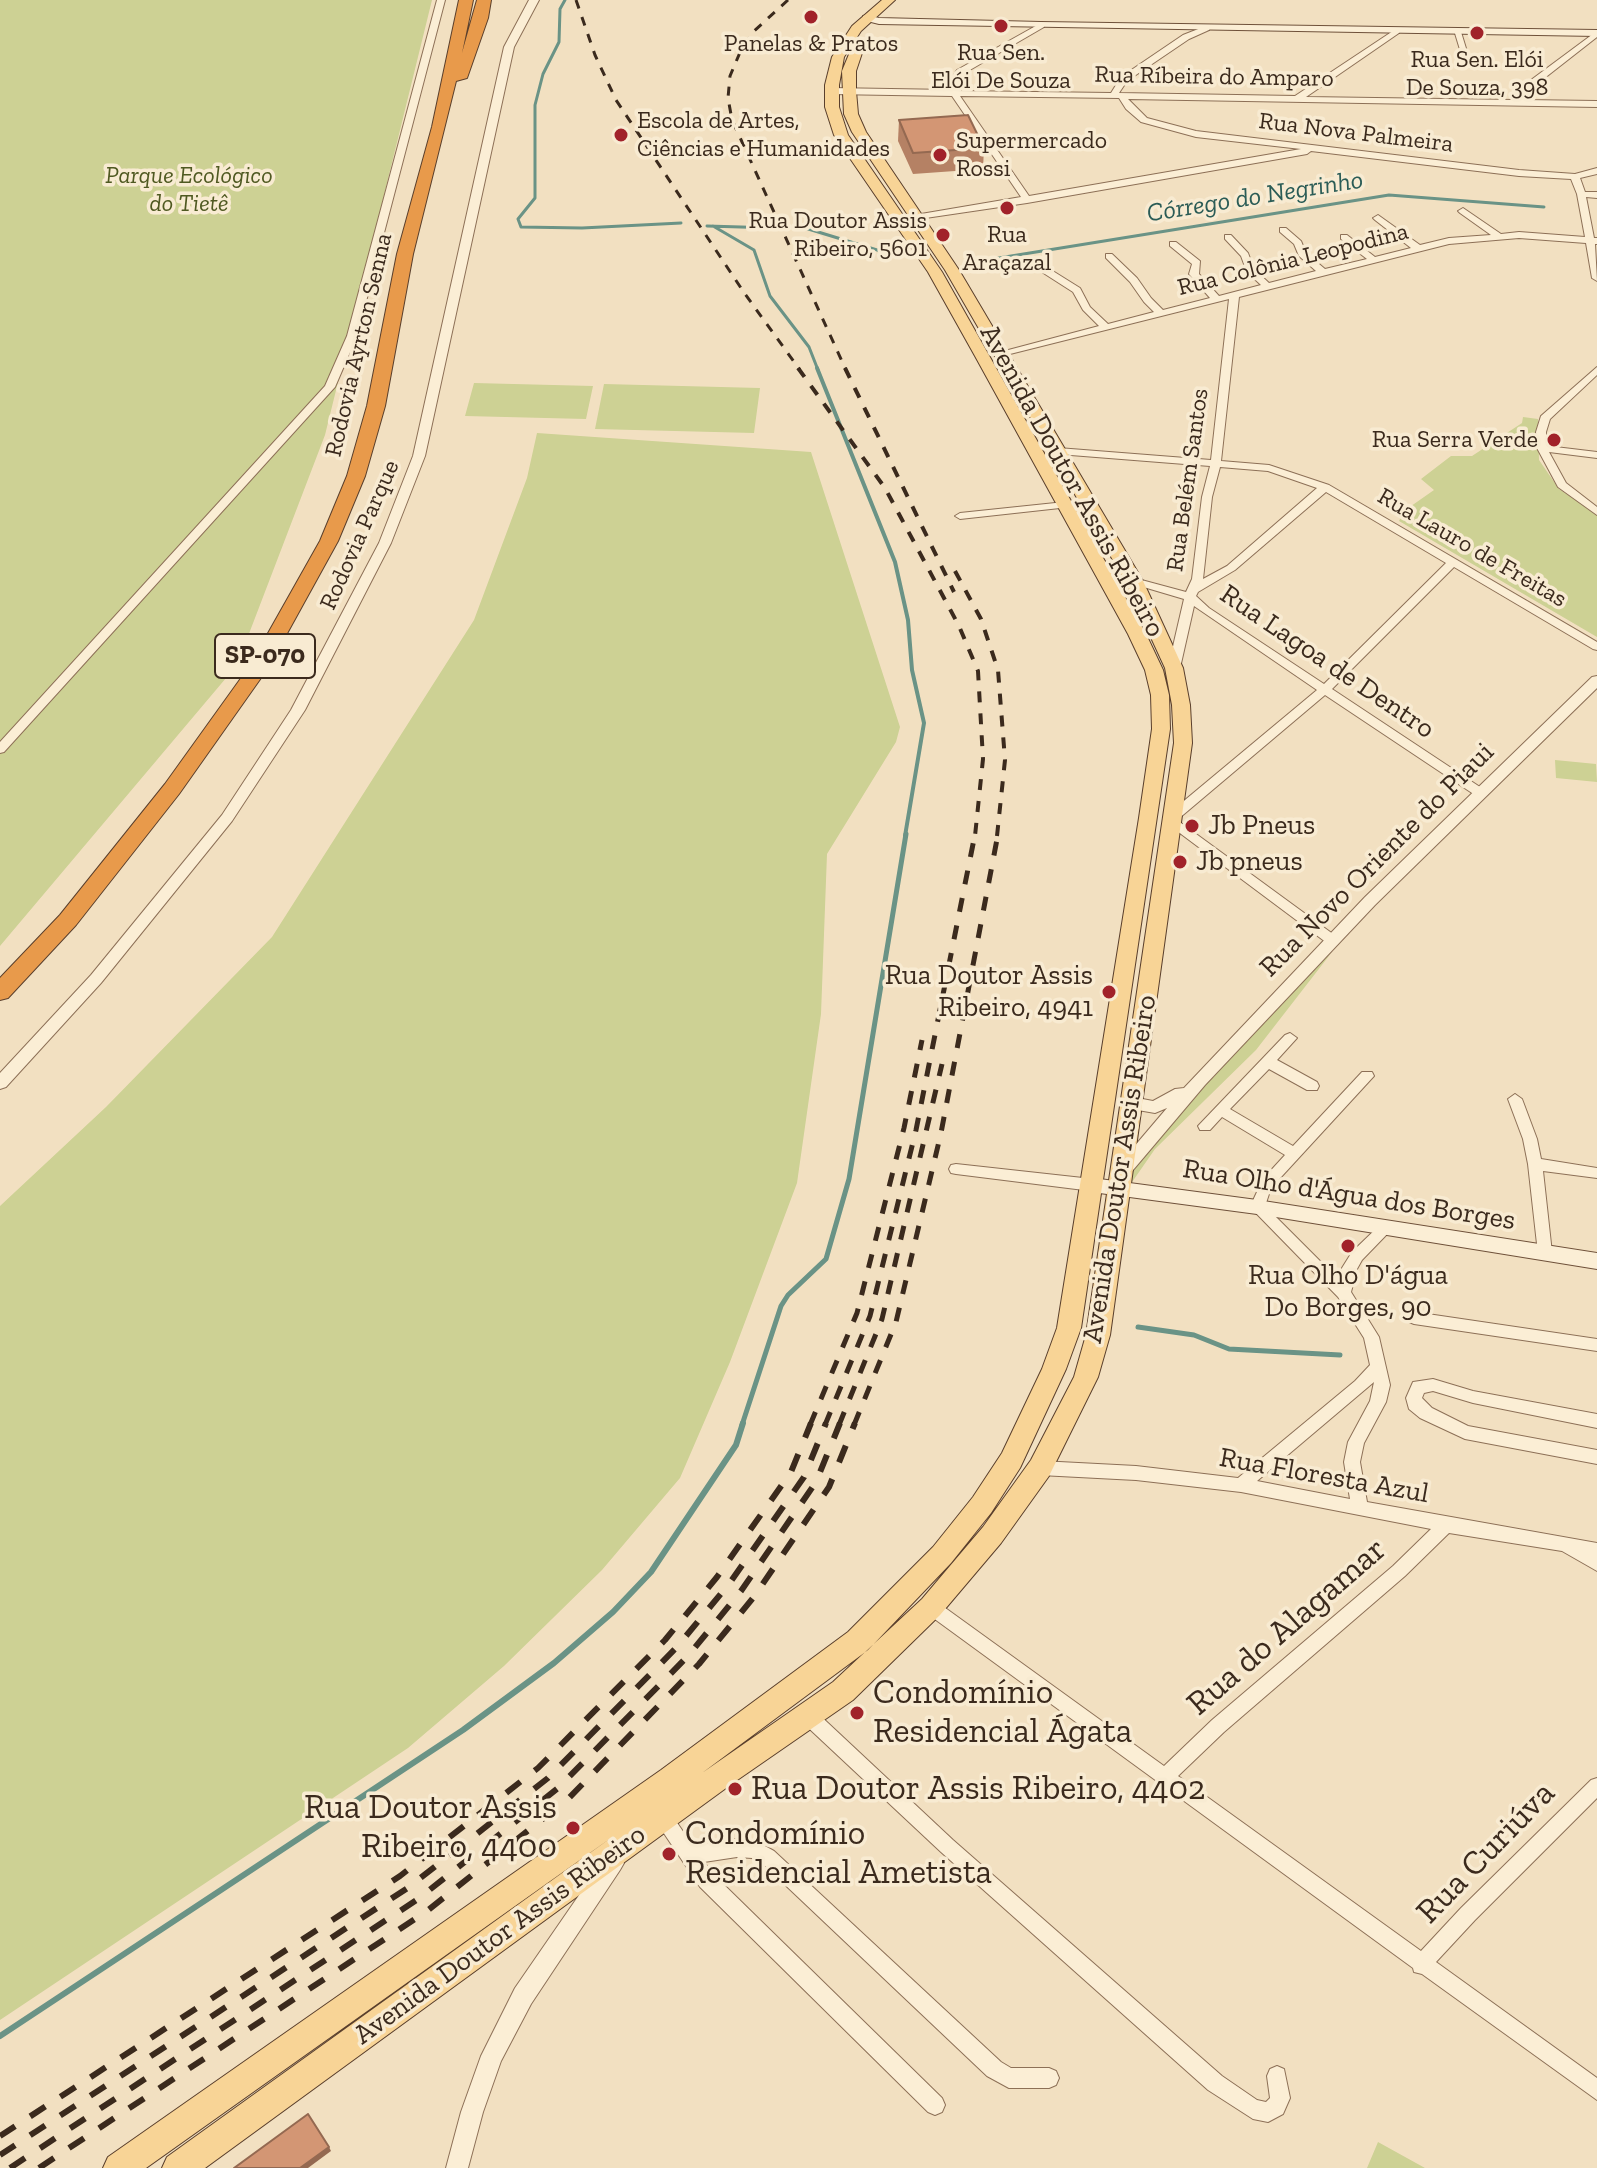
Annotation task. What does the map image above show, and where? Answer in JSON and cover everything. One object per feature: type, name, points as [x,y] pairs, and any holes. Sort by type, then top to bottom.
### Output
[{"type":"highway","name":"Rodovia Ayrton Senna","points":[[0,992],[68,920],[172,789],[258,668],[329,541],[356,476],[376,406],[405,254],[439,127],[466,0]]},
{"type":"highway","name":"Rodovia Ayrton Senna","points":[[439,127],[481,18],[484,0]]},
{"type":"highway","points":[[481,18],[494,0]]},
{"type":"main road","name":"Avenida Doutor Assis Ribeiro","points":[[119,2168],[671,1779],[858,1641],[942,1555],[982,1505],[1022,1437],[1054,1369],[1069,1328],[1161,729],[1160,695],[1154,670],[1137,634],[935,272],[848,149],[832,107],[854,54],[889,0]]},
{"type":"main road","name":"Avenida Doutor Assis Ribeiro","points":[[878,16],[906,0]]},
{"type":"main road","points":[[878,16],[1187,32],[1206,28],[1597,33]]},
{"type":"main road","name":"Avenida Doutor Assis Ribeiro","points":[[178,2168],[663,1817],[843,1691],[931,1607],[992,1535],[1040,1468],[1086,1377],[1098,1335],[1183,743],[1181,705],[1174,668],[1134,581],[952,270],[859,132],[840,91]]},
{"type":"main road","name":"Rua Olho d'Água dos Borges","points":[[1092,1185],[1120,1181],[1263,1193],[1387,1227],[1597,1261]]},
{"type":"street","points":[[0,749],[330,387],[352,336],[441,0]]},
{"type":"street","name":"Rodovia Parque","points":[[0,1083],[96,979],[227,818],[298,710],[385,543],[419,456],[509,47],[534,0]]},
{"type":"street","points":[[1027,200],[954,93],[954,81],[960,72],[1041,25]]},
{"type":"street","points":[[1298,98],[1396,31]]},
{"type":"street","points":[[1118,96],[1124,79],[1187,32]]},
{"type":"street","points":[[1457,32],[1469,66]]},
{"type":"street","points":[[1516,104],[1534,82],[1597,33]]},
{"type":"street","name":"Rua Ríbeira do Amparo","points":[[840,91],[1597,104]]},
{"type":"street","name":"Rua Nova Palmeira","points":[[1118,96],[1135,114],[1161,127],[1519,173],[1575,177],[1597,171]]},
{"type":"street","points":[[915,218],[1319,148]]},
{"type":"street","points":[[1575,177],[1593,241],[1597,278]]},
{"type":"street","points":[[1581,194],[1597,195]]},
{"type":"street","points":[[1463,211],[1497,235]]},
{"type":"street","points":[[1378,218],[1419,249]]},
{"type":"street","points":[[1283,230],[1298,243],[1302,254],[1324,273]]},
{"type":"street","name":"Rua Colônia Leopodina","points":[[1002,353],[1419,249],[1497,235],[1593,241]]},
{"type":"street","points":[[1228,237],[1245,255],[1250,270],[1268,287]]},
{"type":"street","points":[[1344,237],[1374,260]]},
{"type":"street","points":[[1173,244],[1197,263],[1194,274],[1217,299]]},
{"type":"street","points":[[1109,256],[1161,313]]},
{"type":"street","points":[[1037,265],[1077,290],[1086,308],[1106,327]]},
{"type":"street","name":"Rua Belém Santos","points":[[1174,668],[1192,593],[1207,497],[1216,463],[1234,295]]},
{"type":"street","points":[[1597,370],[1545,418],[1541,432],[1542,448],[1562,485],[1597,512]]},
{"type":"street","points":[[1542,448],[1597,455]]},
{"type":"street","name":"Rua Lauro de Freitas","points":[[1058,451],[1269,468],[1325,487],[1597,647]]},
{"type":"street","points":[[1192,593],[1231,568],[1325,487]]},
{"type":"street","points":[[960,516],[1065,505]]},
{"type":"street","points":[[1332,940],[1171,820],[1324,690],[1453,562]]},
{"type":"street","name":"Rua Lagoa de Dentro","points":[[1134,581],[1192,593],[1324,690],[1479,792]]},
{"type":"street","name":"Rua Novo Oriente do Piaui","points":[[1120,1181],[1199,1081],[1332,940],[1479,792],[1597,680]]},
{"type":"street","points":[[1205,1126],[1290,1038]]},
{"type":"street","points":[[1268,1062],[1312,1086]]},
{"type":"street","points":[[1359,1506],[1352,1462],[1356,1442],[1378,1402],[1382,1385],[1371,1337],[1343,1293],[1263,1193],[1293,1153],[1367,1076]]},
{"type":"street","name":"Rua Novo Oriente do Piaui","points":[[1132,1103],[1155,1107],[1199,1081]]},
{"type":"street","points":[[1515,1099],[1530,1139],[1535,1164],[1545,1253]]},
{"type":"street","points":[[1221,1110],[1293,1153]]},
{"type":"street","points":[[1535,1164],[1597,1173]]},
{"type":"street","points":[[956,1169],[1092,1185]]},
{"type":"street","points":[[1343,1293],[1357,1256],[1387,1227]]},
{"type":"street","points":[[1414,1318],[1597,1345]]},
{"type":"street","points":[[1241,1485],[1361,1386],[1379,1365]]},
{"type":"street","points":[[1597,1421],[1473,1397],[1433,1385],[1419,1387],[1414,1398],[1415,1404],[1426,1413],[1465,1432],[1597,1457]]},
{"type":"street","name":"Rua Floresta Azul","points":[[1040,1468],[1136,1473],[1241,1485],[1446,1525],[1597,1550]]},
{"type":"street","name":"Rua do Alagamar","points":[[1167,1775],[1218,1726],[1399,1571],[1446,1525]]},
{"type":"street","points":[[1558,1543],[1597,1564]]},
{"type":"street","points":[[931,1607],[1167,1775],[1421,1965],[1597,2090]]},
{"type":"street","points":[[807,1715],[970,1867],[1215,2083],[1253,2109],[1268,2112],[1276,2107],[1280,2098],[1277,2076]]},
{"type":"street","name":"Rua Curiúva","points":[[1421,1965],[1597,1786]]},
{"type":"street","points":[[663,1817],[707,1881],[935,2105]]},
{"type":"street","points":[[457,2168],[492,2056],[523,1996],[625,1845]]},
{"type":"street","points":[[690,1855],[737,1848],[754,1849],[768,1857],[994,2069],[1009,2078],[1049,2078]]},
{"type":"green space","name":"Parque Ecológico do Tietê","points":[[0,0],[432,0],[325,435],[237,665],[0,946]]},
{"type":"green space","points":[[474,383],[593,386],[586,419],[465,416]]},
{"type":"green space","points":[[604,384],[760,388],[754,433],[595,429]]},
{"type":"green space","points":[[1523,417],[1538,419],[1539,460],[1559,489],[1597,514],[1597,637],[1399,521],[1404,511],[1434,490],[1421,479],[1451,456],[1472,456],[1522,423]]},
{"type":"green space","points":[[537,433],[811,452],[900,727],[896,742],[827,854],[821,1014],[797,1183],[730,1362],[680,1478],[602,1570],[504,1666],[408,1748],[0,2020],[0,1206],[106,1107],[272,937],[474,620],[527,478]]},
{"type":"green space","points":[[1555,760],[1596,764],[1597,782],[1556,778]]},
{"type":"green space","points":[[1332,952],[1256,1050],[1155,1149],[1130,1185],[1135,1147],[1156,1131]]},
{"type":"green space","points":[[1378,2142],[1425,2168],[1367,2168]]},
{"type":"building","points":[[968,115],[984,148],[913,153],[899,120]]},
{"type":"building","points":[[308,2114],[329,2147],[300,2168],[234,2168]]},
{"type":"waterway","name":"Córrego do Negrinho","points":[[565,0],[560,9],[559,42],[543,74],[535,105],[535,198],[518,219],[521,227],[582,228],[681,223]]},
{"type":"waterway","name":"Córrego do Negrinho","points":[[974,262],[1389,195],[1544,207]]},
{"type":"waterway","name":"Córrego do Negrinho","points":[[707,226],[713,226]]},
{"type":"waterway","name":"Córrego do Negrinho","points":[[713,226],[775,228]]},
{"type":"waterway","points":[[713,226],[754,250],[770,296],[809,347],[818,370]]},
{"type":"waterway","name":"Córrego do Negrinho","points":[[805,228],[887,253]]},
{"type":"waterway","points":[[817,368],[895,562],[908,620],[912,670],[924,723],[905,836]]},
{"type":"waterway","points":[[742,1425],[781,1306],[788,1295],[826,1259],[849,1179],[906,834]]},
{"type":"waterway","points":[[1138,1327],[1194,1335],[1229,1349],[1340,1355]]},
{"type":"waterway","points":[[0,2036],[463,1730],[554,1663],[613,1612],[651,1572],[736,1445],[743,1423]]},
{"type":"railway","points":[[576,0],[595,55],[616,100],[745,294],[800,370]]},
{"type":"railway","points":[[788,0],[753,32],[741,50],[730,76],[728,98],[732,120],[846,370]]},
{"type":"railway","points":[[798,368],[885,488],[959,626],[978,671],[983,759],[975,836]]},
{"type":"railway","points":[[845,368],[954,592]]},
{"type":"railway","points":[[955,571],[981,619],[998,670],[1005,760],[997,836]]},
{"type":"railway","points":[[825,1425],[870,1316],[916,1130],[975,834]]},
{"type":"railway","points":[[854,1425],[896,1322],[941,1133],[998,834]]},
{"type":"railway","points":[[810,1425],[857,1313],[904,1128],[922,1040]]},
{"type":"railway","points":[[839,1425],[882,1319],[942,1064]]},
{"type":"railway","points":[[0,2136],[400,1876],[538,1768],[665,1640],[717,1577],[791,1472],[811,1423]]},
{"type":"railway","points":[[0,2155],[409,1887],[548,1778],[676,1648],[729,1584],[804,1477],[826,1423]]},
{"type":"railway","points":[[10,2168],[418,1899],[558,1788],[688,1656],[741,1591],[816,1482],[840,1423]]},
{"type":"railway","points":[[39,2168],[427,1911],[569,1798],[699,1664],[753,1598],[829,1487],[855,1423]]},
{"type":"place","name":"Panelas & Pratos","points":[[811,17]]},
{"type":"place","name":"Rua Sen. Elói De Souza","points":[[1001,26]]},
{"type":"place","name":"Rua Sen. Elói De Souza, 398","points":[[1477,33]]},
{"type":"place","name":"Escola de Artes, Ciências e Humanidades","points":[[621,135]]},
{"type":"place","name":"Supermercado Rossi","points":[[940,155]]},
{"type":"place","name":"Rua Araçazal","points":[[1007,208]]},
{"type":"place","name":"Rua Doutor Assis Ribeiro, 5601","points":[[943,235]]},
{"type":"place","name":"Rua Serra Verde","points":[[1554,440]]},
{"type":"place","name":"Jb Pneus","points":[[1192,826]]},
{"type":"place","name":"Jb pneus","points":[[1180,862]]},
{"type":"place","name":"Rua Doutor Assis Ribeiro, 4941","points":[[1109,992]]},
{"type":"place","name":"Rua Olho D'água Do Borges, 90","points":[[1348,1246]]},
{"type":"place","name":"Condomínio Residencial Ágata","points":[[857,1713]]},
{"type":"place","name":"Rua Doutor Assis Ribeiro, 4402","points":[[735,1789]]},
{"type":"place","name":"Rua Doutor Assis Ribeiro, 4400","points":[[573,1828]]},
{"type":"place","name":"Condomínio Residencial Ametista","points":[[669,1854]]}]
